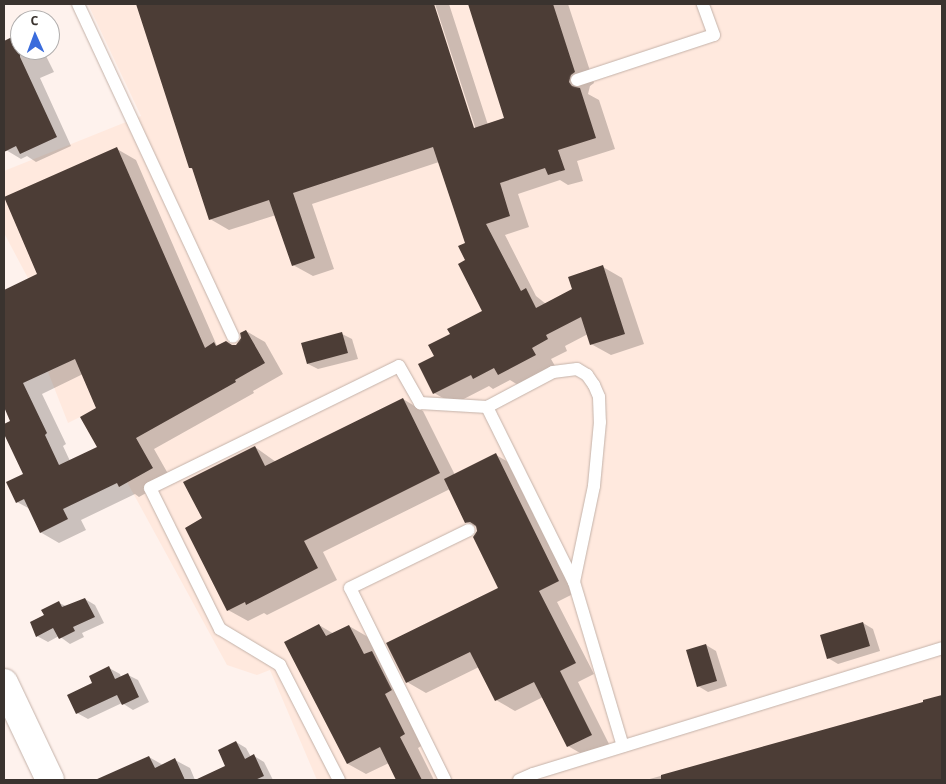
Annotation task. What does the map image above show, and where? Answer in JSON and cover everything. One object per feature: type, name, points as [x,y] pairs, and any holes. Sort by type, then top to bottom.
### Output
[{"type":"street","points":[[4,683],[50,780]]},
{"type":"lane","points":[[78,4],[233,337]]},
{"type":"lane","points":[[578,80],[714,35],[704,4]]},
{"type":"lane","points":[[338,780],[280,665],[220,629],[150,488],[399,366],[420,402],[487,407],[543,377],[560,371],[578,369],[594,384],[598,397],[600,422],[594,486],[574,582]]},
{"type":"lane","points":[[487,407],[574,582],[623,746]]},
{"type":"lane","points":[[445,780],[350,588],[469,530]]},
{"type":"lane","points":[[519,780],[533,774],[942,648]]},
{"type":"shaded area","points":[[88,4],[942,4],[942,780],[317,780],[270,670],[257,675],[227,665],[127,482],[119,487],[80,417],[68,423],[48,372],[66,363],[62,342],[4,233],[4,171],[141,116]]},
{"type":"building","points":[[136,4],[434,4],[474,128],[504,118],[468,4],[553,4],[575,72],[571,75],[569,82],[572,86],[580,88],[596,138],[558,150],[565,170],[548,175],[545,168],[500,183],[510,216],[486,224],[521,291],[526,288],[536,308],[572,289],[568,277],[603,265],[625,334],[590,345],[581,317],[546,335],[548,339],[532,348],[536,355],[498,375],[494,368],[473,379],[471,375],[433,394],[418,364],[434,356],[428,345],[450,334],[447,329],[482,311],[458,264],[465,260],[458,246],[465,243],[433,147],[293,193],[315,258],[292,266],[269,200],[209,220],[192,168],[189,168]]},
{"type":"building","points":[[10,38],[10,60],[21,60],[57,137],[20,154],[16,146],[4,152],[4,41]]},
{"type":"building","points":[[117,147],[205,348],[214,342],[216,346],[226,341],[236,345],[241,338],[240,333],[246,330],[265,363],[235,380],[236,382],[136,438],[153,468],[119,487],[117,483],[63,509],[68,519],[40,533],[24,499],[16,503],[6,482],[23,474],[4,434],[4,424],[10,421],[4,407],[4,290],[37,274],[4,197]],"holes":[[[75,359],[96,408],[80,417],[97,447],[59,465],[45,435],[47,433],[23,383]]]},
{"type":"building","points":[[342,332],[348,353],[307,364],[301,343]]},
{"type":"building","points":[[403,398],[440,473],[304,541],[318,568],[246,605],[245,602],[227,611],[185,528],[202,518],[183,482],[255,446],[265,466]]},
{"type":"building","points":[[496,453],[559,581],[539,591],[576,663],[560,671],[592,735],[567,747],[534,682],[495,701],[470,652],[406,683],[386,643],[498,588],[473,537],[477,531],[476,526],[470,522],[465,523],[444,479]]},
{"type":"building","points":[[85,598],[95,617],[73,627],[75,631],[59,639],[53,628],[36,637],[30,622],[44,615],[41,610],[59,601],[62,607]]},
{"type":"building","points":[[863,622],[870,646],[827,659],[820,635]]},
{"type":"building","points":[[319,624],[326,636],[349,625],[364,654],[372,651],[392,690],[385,694],[405,734],[400,737],[422,780],[396,780],[380,747],[347,764],[284,642]]},
{"type":"building","points":[[706,644],[717,681],[697,687],[686,650]]},
{"type":"building","points":[[109,666],[115,679],[128,673],[139,697],[122,705],[117,695],[76,714],[67,695],[92,683],[89,676]]},
{"type":"building","points":[[942,695],[942,780],[661,780],[661,775],[923,702],[923,700]]},
{"type":"building","points":[[236,741],[245,759],[254,754],[264,776],[255,780],[195,780],[225,766],[218,750]]},
{"type":"building","points":[[149,756],[155,768],[175,758],[185,780],[95,780]]}]
